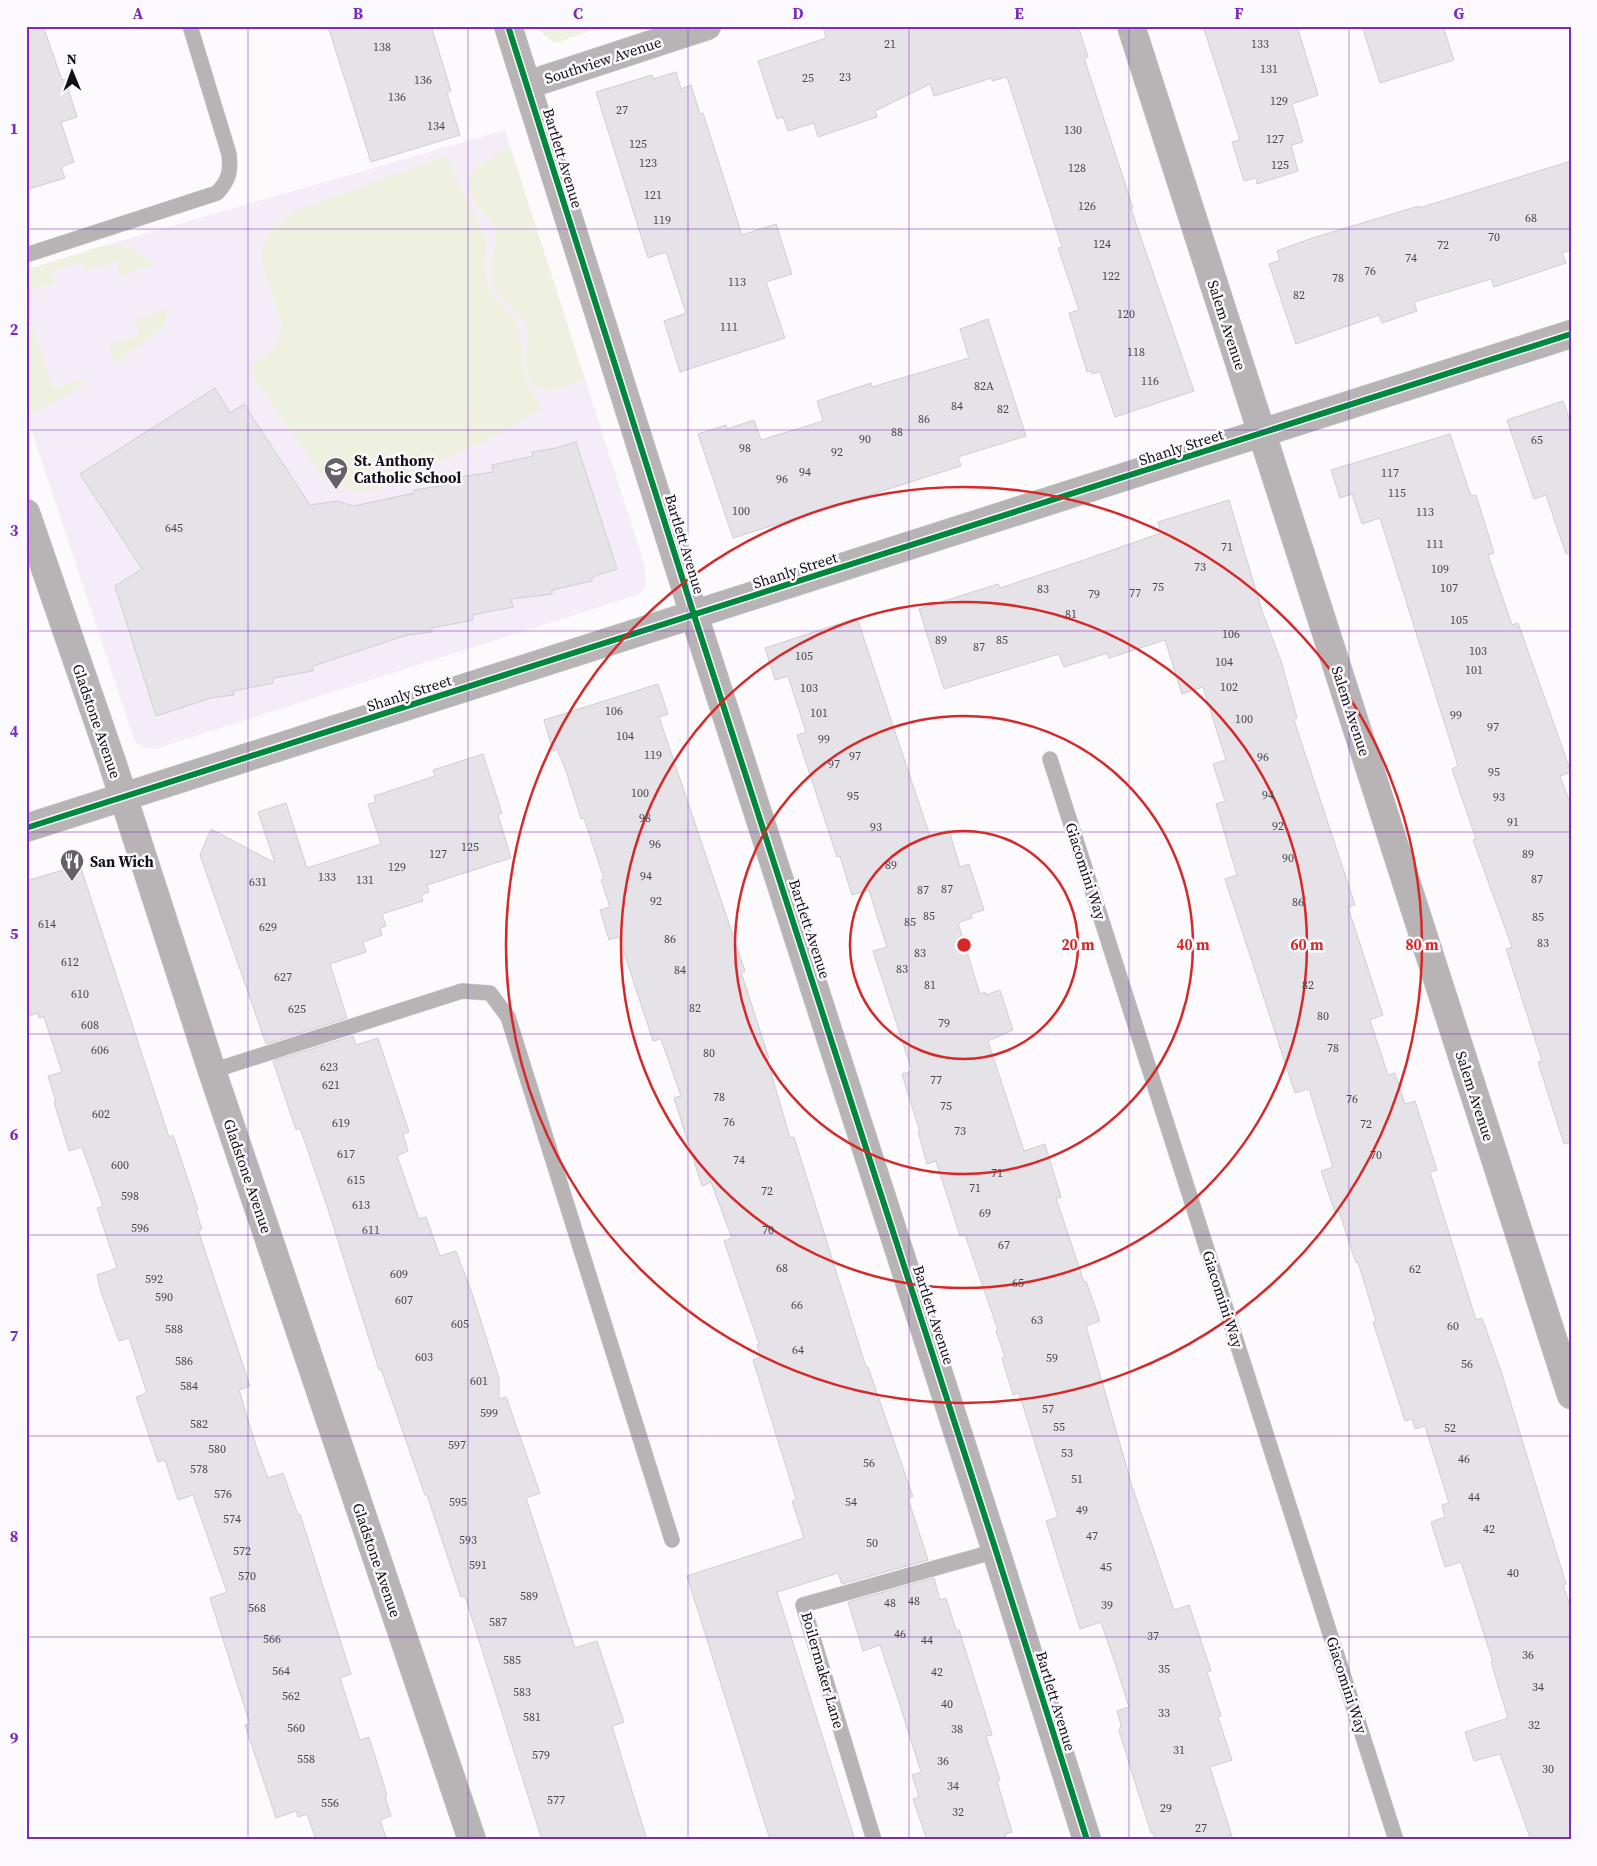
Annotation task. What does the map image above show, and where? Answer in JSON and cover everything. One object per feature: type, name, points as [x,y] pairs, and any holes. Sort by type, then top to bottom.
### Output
[{"type":"street","name":"Bartlett Avenue","points":[[508,26],[694,615],[996,1551],[1087,1840]]},
{"type":"street","name":"Southview Avenue","points":[[528,85],[708,26]]},
{"type":"street","name":"Salem Avenue","points":[[1131,26],[1571,1396]]},
{"type":"street","name":"Shanly Street","points":[[26,828],[1571,334]]},
{"type":"street","name":"Gladstone Avenue","points":[[28,524],[123,798],[212,1071],[472,1840]]},
{"type":"lane","points":[[26,256],[217,193],[226,183],[231,170],[230,154],[190,26]]},
{"type":"lane","name":"Giacomini Way","points":[[1050,759],[1396,1840]]},
{"type":"lane","points":[[212,1071],[462,991],[490,993],[508,1017],[672,1540]]},
{"type":"lane","name":"Boilermaker Lane","points":[[874,1840],[803,1605],[996,1551]]},
{"type":"shaded area","name":"St. Anthony Catholic School","points":[[505,130],[645,566],[646,585],[643,591],[637,595],[155,749],[144,748],[136,743],[132,734],[26,414],[26,270],[106,245]]},
{"type":"green space","points":[[538,26],[607,26],[554,43],[540,31]]},
{"type":"green space","points":[[510,146],[585,380],[554,390],[537,389],[527,376],[526,327],[493,285],[490,272],[496,239],[495,232],[492,223],[472,200],[470,193],[471,172]]},
{"type":"green space","points":[[445,156],[487,238],[485,270],[489,289],[517,322],[522,344],[524,376],[541,409],[487,441],[365,493],[325,480],[247,369],[272,349],[278,341],[281,329],[280,315],[264,270],[262,255],[265,240],[275,225],[294,211]]},
{"type":"green space","points":[[106,245],[128,246],[151,261],[153,265],[121,276],[116,261],[85,271],[82,261],[50,272],[53,283],[26,292],[26,270]]},
{"type":"green space","points":[[26,306],[53,388],[85,379],[86,383],[52,404],[26,414]]},
{"type":"green space","points":[[168,309],[165,324],[152,337],[114,363],[109,345],[139,335],[134,320]]},
{"type":"building","points":[[26,26],[43,26],[62,80],[65,79],[77,117],[61,122],[74,162],[61,167],[65,178],[26,190]]},
{"type":"building","points":[[328,26],[431,26],[451,91],[447,93],[460,135],[371,162]]},
{"type":"building","points":[[823,26],[1078,26],[1088,57],[1084,58],[1133,208],[1131,209],[1194,391],[1115,417],[1100,372],[1092,374],[1091,371],[1087,372],[1069,313],[1079,310],[1058,248],[1062,247],[1007,77],[992,81],[992,78],[934,96],[930,84],[875,111],[877,117],[818,137],[814,123],[788,131],[783,117],[777,119],[758,61],[826,38]]},
{"type":"building","points":[[1203,26],[1297,26],[1318,95],[1292,104],[1303,142],[1291,145],[1298,171],[1257,184],[1256,178],[1244,181],[1232,142],[1240,140]]},
{"type":"building","points":[[1362,26],[1443,26],[1454,60],[1380,83]]},
{"type":"building","points":[[676,72],[681,89],[691,85],[700,114],[703,113],[742,235],[776,224],[792,274],[766,282],[785,338],[680,372],[664,321],[686,313],[666,252],[648,258],[596,92],[652,75],[653,79]]},
{"type":"building","points":[[1571,161],[1571,250],[1562,253],[1566,263],[1494,287],[1491,279],[1414,302],[1417,311],[1382,323],[1379,315],[1296,344],[1269,264],[1280,260],[1277,251],[1312,238],[1419,206],[1419,208]]},
{"type":"building","points":[[988,319],[1026,436],[958,457],[961,466],[733,538],[698,434],[726,425],[727,429],[754,420],[761,440],[823,421],[817,401],[871,383],[872,387],[969,358],[960,329]]},
{"type":"building","points":[[215,388],[230,413],[244,404],[310,505],[337,501],[354,506],[414,493],[414,490],[453,484],[453,478],[493,472],[492,465],[533,456],[532,452],[576,442],[617,569],[592,577],[592,581],[552,590],[552,594],[511,599],[513,607],[472,615],[473,620],[432,628],[432,632],[407,635],[313,666],[313,671],[273,678],[273,683],[233,691],[234,695],[211,698],[156,716],[115,586],[142,569],[80,474]]},
{"type":"building","points":[[1563,401],[1571,423],[1571,553],[1566,554],[1546,495],[1534,499],[1507,420]]},
{"type":"building","points":[[1450,434],[1471,496],[1476,495],[1494,553],[1488,555],[1512,625],[1518,623],[1571,772],[1560,776],[1571,806],[1571,1142],[1564,1144],[1538,1062],[1542,1061],[1506,949],[1512,947],[1473,840],[1476,839],[1452,769],[1458,766],[1380,518],[1362,524],[1352,494],[1340,498],[1331,470]]},
{"type":"building","points":[[1229,500],[1262,611],[1281,661],[1297,718],[1294,720],[1355,905],[1348,907],[1383,1015],[1370,1020],[1388,1075],[1395,1073],[1405,1104],[1415,1101],[1437,1170],[1430,1172],[1476,1320],[1482,1318],[1501,1371],[1566,1584],[1563,1585],[1571,1608],[1571,1840],[1531,1840],[1500,1754],[1474,1761],[1465,1732],[1508,1718],[1491,1662],[1493,1662],[1461,1562],[1445,1567],[1431,1522],[1445,1517],[1442,1505],[1449,1503],[1425,1426],[1415,1429],[1412,1419],[1405,1421],[1373,1322],[1376,1321],[1358,1262],[1356,1263],[1339,1211],[1335,1212],[1321,1171],[1333,1167],[1309,1089],[1295,1093],[1225,879],[1237,875],[1216,804],[1225,801],[1213,764],[1226,760],[1203,687],[1182,694],[1165,640],[1109,658],[1107,653],[1064,667],[1059,654],[944,689],[919,609],[998,584],[1000,588],[1161,533],[1158,522]]},
{"type":"building","points":[[857,618],[930,836],[949,830],[960,867],[969,864],[984,910],[971,914],[972,918],[958,923],[980,994],[985,992],[986,995],[1000,990],[1013,1030],[988,1041],[1024,1151],[1045,1144],[1061,1197],[1056,1198],[1084,1282],[1086,1281],[1100,1321],[1086,1326],[1132,1486],[1174,1610],[1189,1605],[1211,1671],[1207,1672],[1221,1716],[1218,1717],[1232,1760],[1210,1767],[1233,1840],[1155,1840],[1153,1832],[1151,1833],[1119,1731],[1121,1725],[1117,1711],[1129,1707],[1116,1666],[1101,1622],[1080,1629],[1046,1521],[1058,1517],[1019,1393],[1013,1395],[1002,1358],[1005,1357],[996,1331],[998,1330],[965,1235],[960,1236],[936,1161],[927,1164],[918,1132],[920,1132],[902,1074],[912,1071],[873,951],[887,947],[869,890],[852,895],[840,856],[837,857],[797,735],[806,732],[788,676],[775,680],[765,648]]},
{"type":"building","points":[[658,684],[668,714],[659,717],[745,971],[741,972],[769,1058],[767,1059],[790,1138],[794,1137],[866,1367],[868,1367],[913,1497],[908,1498],[928,1560],[842,1584],[838,1573],[777,1592],[855,1840],[770,1840],[687,1576],[804,1538],[792,1501],[796,1499],[753,1360],[761,1357],[757,1345],[759,1344],[724,1241],[732,1238],[711,1182],[702,1186],[674,1098],[681,1096],[661,1039],[653,1041],[619,937],[609,940],[600,910],[610,907],[601,880],[604,879],[584,818],[581,819],[557,749],[553,751],[544,720]]},
{"type":"building","points":[[483,754],[502,813],[498,815],[511,858],[427,885],[429,892],[421,895],[423,901],[382,914],[386,926],[380,928],[382,935],[363,942],[366,952],[330,964],[347,1018],[266,1044],[200,855],[211,829],[275,863],[258,812],[286,803],[307,868],[381,844],[368,804],[376,802],[374,796],[435,776],[433,770]]},
{"type":"building","points":[[80,865],[169,1137],[173,1135],[198,1210],[196,1211],[202,1229],[198,1230],[250,1386],[239,1390],[256,1446],[268,1478],[283,1473],[298,1515],[300,1514],[351,1674],[340,1678],[360,1740],[369,1737],[387,1795],[385,1796],[391,1816],[380,1820],[387,1840],[316,1840],[307,1814],[298,1817],[296,1811],[276,1818],[245,1725],[250,1724],[210,1598],[227,1592],[193,1495],[178,1500],[165,1460],[158,1462],[136,1397],[147,1393],[129,1338],[119,1341],[101,1292],[97,1275],[117,1268],[97,1208],[103,1206],[82,1147],[69,1151],[48,1076],[62,1072],[44,1017],[39,1018],[38,1013],[26,1017],[26,881]]},
{"type":"building","points":[[353,1036],[356,1045],[378,1038],[409,1132],[403,1134],[408,1151],[397,1156],[419,1219],[426,1217],[440,1256],[456,1251],[473,1296],[499,1378],[499,1399],[506,1397],[540,1493],[526,1498],[575,1648],[597,1641],[624,1722],[612,1726],[647,1840],[542,1840],[465,1596],[461,1597],[427,1495],[425,1495],[381,1369],[379,1370],[327,1206],[300,1128],[296,1130],[273,1061]]},
{"type":"building","points":[[934,1578],[940,1600],[946,1598],[956,1630],[959,1630],[992,1735],[986,1736],[1000,1780],[997,1781],[1012,1832],[1005,1834],[1007,1840],[927,1840],[913,1799],[919,1797],[912,1775],[921,1772],[898,1699],[880,1645],[863,1651],[848,1602]]},
{"type":"cycle path","points":[[508,26],[694,615],[996,1551],[1087,1840]]},
{"type":"cycle path","points":[[26,828],[1571,334]]},
{"type":"place","name":"St. Anthony Catholic School","points":[[336,490]]},
{"type":"place","name":"San Wich","points":[[72,882]]}]
